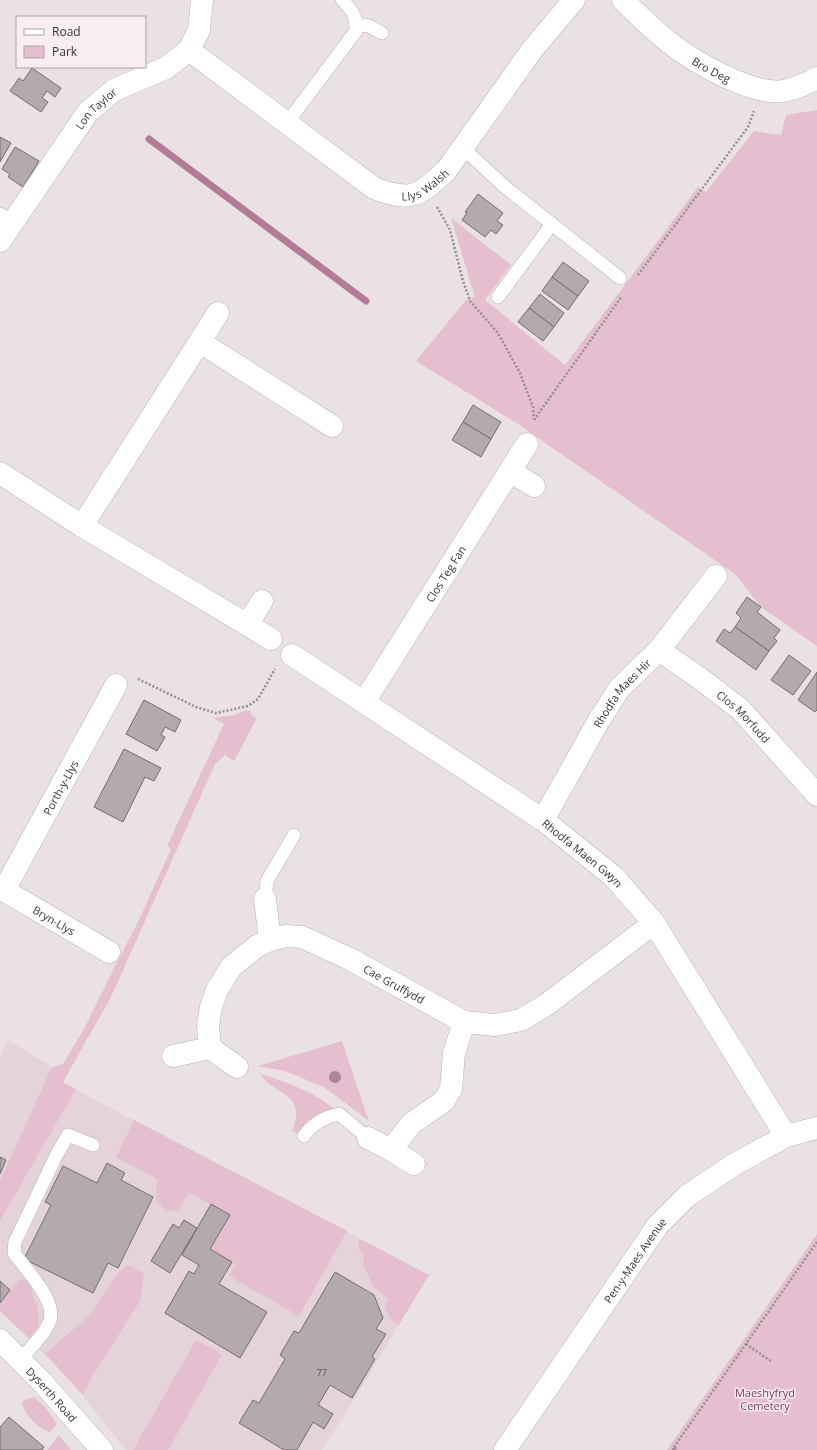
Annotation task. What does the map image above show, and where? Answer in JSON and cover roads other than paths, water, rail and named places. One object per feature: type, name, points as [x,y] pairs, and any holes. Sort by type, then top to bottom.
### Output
[{"type":"street","name":"Lon Taylor","points":[[0,241],[6,218],[88,112],[114,90],[166,68],[189,50],[199,30],[202,0]]},
{"type":"street","name":"Llys Walsh","points":[[189,50],[374,188],[396,196],[414,195],[430,185],[446,171],[532,50],[574,0]]},
{"type":"street","name":"Bro Deg","points":[[623,0],[671,44],[714,71],[755,89],[782,92],[804,86],[817,78]]},
{"type":"street","points":[[82,526],[218,313]]},
{"type":"street","points":[[200,342],[332,426]]},
{"type":"street","name":"Clos Teg Fan","points":[[364,702],[527,444]]},
{"type":"street","points":[[510,471],[534,486]]},
{"type":"street","points":[[0,473],[82,526],[271,640]]},
{"type":"street","name":"Rhodfa Maes Hir","points":[[543,820],[598,722],[619,690],[659,650],[716,576]]},
{"type":"street","points":[[247,625],[262,601]]},
{"type":"street","name":"Clos Morfudd","points":[[659,650],[740,709],[817,795]]},
{"type":"street","name":"Rhodfa Maen Gwyn","points":[[292,655],[543,820],[614,877],[654,923],[786,1136]]},
{"type":"street","name":"Porth-y-Llys","points":[[2,889],[116,686]]},
{"type":"street","name":"Bryn-Llys","points":[[2,889],[109,952]]},
{"type":"street","points":[[265,899],[270,940]]},
{"type":"street","name":"Cae Gruffydd","points":[[210,1048],[208,1026],[211,1007],[217,990],[231,967],[257,946],[270,940],[286,936],[302,937],[350,959],[464,1022],[495,1025],[521,1020],[546,1005],[654,923]]},
{"type":"street","points":[[392,1150],[411,1124],[432,1111],[444,1101],[448,1095],[451,1089],[454,1053],[464,1022]]},
{"type":"street","points":[[173,1056],[210,1048],[237,1067]]},
{"type":"street","name":"Pen-y-Maes Avenue","points":[[505,1450],[658,1225],[687,1196],[735,1164],[786,1136],[817,1128]]},
{"type":"street","points":[[368,1138],[392,1150],[414,1164]]},
{"type":"street","name":"Dyserth Road","points":[[0,1340],[102,1450]]},
{"type":"lane","points":[[287,123],[356,31],[357,20],[352,10],[342,0]]},
{"type":"lane","points":[[356,24],[369,26],[382,33]]},
{"type":"lane","points":[[463,148],[504,186],[620,278]]},
{"type":"lane","points":[[498,298],[552,224]]},
{"type":"lane","points":[[265,899],[267,881],[294,835]]},
{"type":"lane","points":[[304,1136],[310,1127],[328,1116],[339,1114],[368,1138]]},
{"type":"lane","points":[[20,1360],[44,1331],[50,1321],[50,1306],[40,1287],[14,1253],[15,1242],[56,1156],[68,1135],[93,1145]]},
{"type":"waterway","points":[[149,139],[366,301]]},
{"type":"park label","name":"Maeshyfryd Cemetery","points":[[765,1398]]}]
